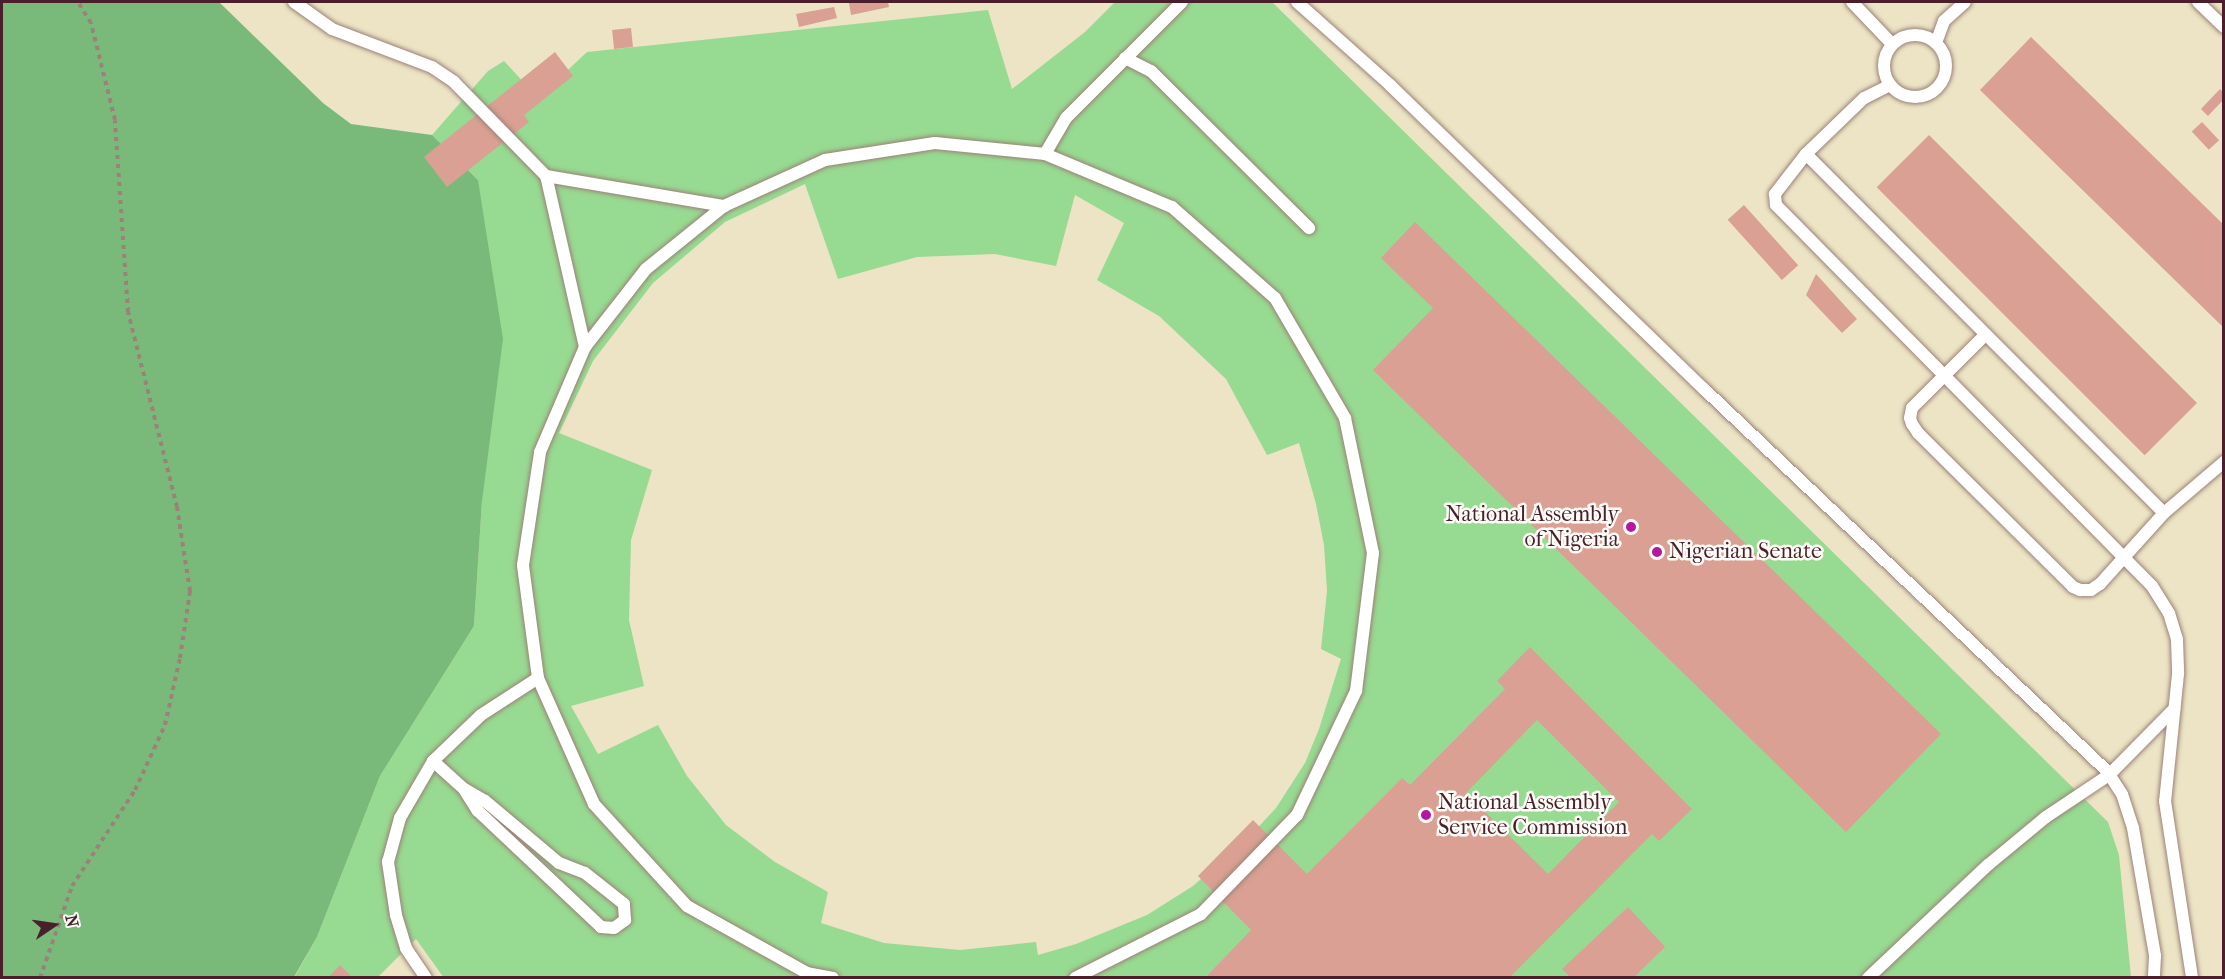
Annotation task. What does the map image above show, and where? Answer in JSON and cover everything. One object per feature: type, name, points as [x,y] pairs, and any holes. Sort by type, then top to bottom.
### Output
[{"type":"lane","points":[[294,2],[332,29],[432,67],[454,82],[546,176],[585,347]]},
{"type":"lane","points":[[1045,154],[1066,118],[1182,2]]},
{"type":"lane","points":[[1297,2],[1390,85],[2109,775],[2122,794],[2133,828],[2155,956],[2154,978]]},
{"type":"lane","points":[[1852,2],[1892,45]]},
{"type":"lane","points":[[1936,43],[1944,21],[1965,2]]},
{"type":"lane","points":[[2199,2],[2223,27]]},
{"type":"lane","points":[[1916,34],[1936,43],[1946,62],[1946,73],[1937,89],[1922,97],[1909,97],[1890,85],[1884,64],[1892,45],[1900,38],[1916,34]]},
{"type":"lane","points":[[1125,58],[1151,71],[1309,228]]},
{"type":"lane","points":[[1890,85],[1864,98],[1806,154],[1774,194],[1776,205],[2152,586],[2169,613],[2177,640],[2178,674],[2165,801],[2193,978]]},
{"type":"lane","points":[[834,978],[807,973],[687,906],[594,804],[537,678],[523,565],[540,452],[585,347],[646,268],[724,206],[825,160],[935,143],[1045,154],[1172,207],[1275,298],[1345,418],[1372,553],[1356,691],[1297,815],[1201,914],[1075,978]]},
{"type":"lane","points":[[1806,154],[2164,513]]},
{"type":"lane","points":[[546,176],[724,206]]},
{"type":"lane","points":[[1985,335],[1912,408],[1910,418],[1918,433],[2073,587],[2080,590],[2091,590],[2123,559],[2164,513],[2223,462]]},
{"type":"lane","points":[[426,978],[406,948],[396,915],[388,862],[400,818],[433,761],[481,715],[537,678]]},
{"type":"lane","points":[[1868,978],[1988,866],[2046,817],[2109,775],[2174,709]]},
{"type":"lane","points":[[433,761],[464,789],[485,801],[559,863],[585,873],[624,904],[625,920],[614,928],[601,927],[478,811],[464,789]]},
{"type":"path","points":[[40,978],[72,886],[135,790],[165,725],[180,658],[190,591],[177,507],[128,312],[115,120],[91,23],[78,2]]},
{"type":"green space","points":[[2,2],[219,2],[323,103],[351,124],[432,135],[478,180],[503,339],[482,501],[474,626],[380,776],[317,937],[294,977],[2,978]]},
{"type":"green space","points":[[1115,2],[1272,2],[2108,822],[2119,855],[2131,977],[444,978],[416,939],[378,977],[294,978],[317,937],[380,776],[474,626],[482,501],[478,180],[432,135],[488,71],[504,61],[538,98],[587,52],[988,10],[1012,89],[1085,32]],"holes":[[[805,184],[838,279],[917,257],[995,254],[1056,266],[1075,195],[1124,223],[1097,280],[1159,316],[1226,379],[1267,455],[1299,443],[1316,504],[1324,545],[1327,591],[1321,649],[1341,659],[1319,729],[1305,763],[1276,808],[1251,835],[1193,886],[1147,915],[1076,944],[1038,955],[1036,942],[960,950],[884,943],[821,923],[828,892],[775,862],[726,825],[687,776],[658,725],[598,754],[571,706],[644,686],[629,620],[631,540],[652,470],[559,433],[593,361],[653,283],[725,222]]]},
{"type":"building","points":[[888,2],[889,7],[851,15],[849,3]]},
{"type":"building","points":[[834,7],[837,18],[799,27],[796,14]]},
{"type":"building","points":[[631,28],[633,47],[614,49],[612,30]]},
{"type":"building","points":[[2031,37],[2224,225],[2224,328],[1980,90]]},
{"type":"building","points":[[555,52],[573,76],[524,115],[529,122],[447,187],[424,157]]},
{"type":"building","points":[[2220,89],[2224,93],[2224,99],[2208,116],[2201,109]]},
{"type":"building","points":[[2202,122],[2219,140],[2209,150],[2192,132]]},
{"type":"building","points":[[1929,135],[2197,403],[2145,455],[1877,187]]},
{"type":"building","points":[[1744,205],[1798,265],[1782,280],[1728,220]]},
{"type":"building","name":"Nigerian Senate","points":[[1415,222],[1941,734],[1846,832],[1373,370],[1433,308],[1381,258]]},
{"type":"building","points":[[1816,274],[1857,319],[1842,333],[1806,295]]},
{"type":"building","name":"National Assembly Service Commission","points":[[1530,647],[1692,809],[1659,841],[1652,834],[1509,978],[1205,978],[1251,930],[1198,876],[1253,820],[1307,874],[1402,778],[1410,785],[1505,689],[1497,681]],"holes":[[[1537,720],[1619,802],[1548,874],[1466,793]]]},
{"type":"building","points":[[1628,907],[1665,947],[1633,978],[1571,978],[1562,969]]},
{"type":"building","points":[[340,965],[353,978],[328,978]]},
{"type":"place","name":"National Assembly of Nigeria","points":[[1631,527]]},
{"type":"place","name":"Nigerian Senate","points":[[1657,552]]},
{"type":"place","name":"National Assembly Service Commission","points":[[1426,815]]}]
